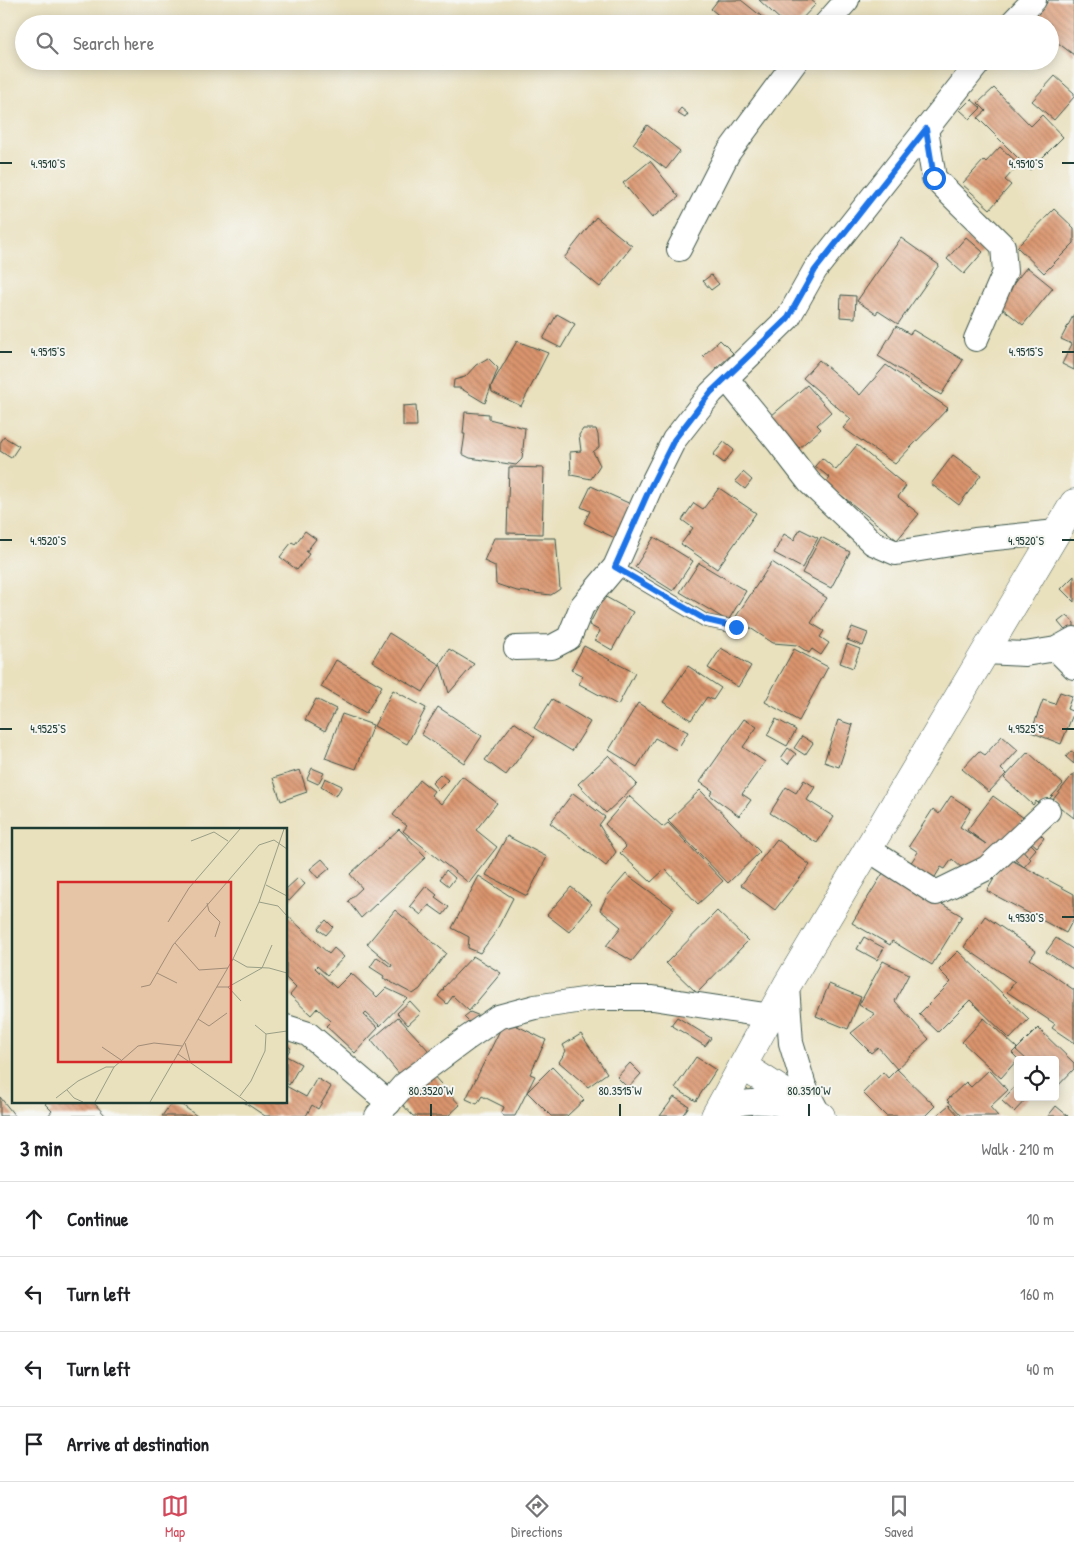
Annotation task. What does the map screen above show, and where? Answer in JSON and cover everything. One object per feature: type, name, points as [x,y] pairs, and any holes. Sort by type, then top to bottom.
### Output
[{"type":"main road","points":[[717,1112],[787,985],[1074,503]]},
{"type":"main road","points":[[743,1066],[820,1114]]},
{"type":"street","points":[[834,15],[848,0]]},
{"type":"street","points":[[1020,15],[1034,0]]},
{"type":"street","points":[[679,248],[728,153],[789,70]]},
{"type":"street","points":[[516,648],[552,647],[569,638],[582,606],[615,567],[650,488],[674,440],[711,392],[788,318],[815,270],[973,70]]},
{"type":"street","points":[[926,129],[934,178],[1003,246],[1005,272],[976,339]]},
{"type":"street","points":[[726,378],[809,482],[873,543],[896,553],[975,540],[1056,532]]},
{"type":"street","points":[[986,652],[1025,654],[1065,644],[1074,667]]},
{"type":"street","points":[[868,849],[936,894],[987,868],[1048,811]]},
{"type":"street","points":[[787,985],[791,1043],[804,1086],[820,1114]]},
{"type":"street","points":[[288,1028],[308,1034],[383,1109],[404,1085],[466,1039],[498,1018],[535,1007],[597,998],[653,998],[770,1016]]},
{"type":"street","points":[[717,1112],[744,1102],[758,1102],[775,1103],[820,1114]]},
{"type":"lane","points":[[615,567],[706,620],[736,627]]},
{"type":"building","points":[[718,0],[741,0],[760,15],[718,15],[711,9]]},
{"type":"building","points":[[759,0],[811,0],[816,4],[806,15],[775,15]]},
{"type":"building","points":[[1049,0],[1074,0],[1074,55],[1059,44],[1059,15],[1037,15]]},
{"type":"building","points":[[1055,76],[1074,93],[1074,97],[1054,120],[1032,101]]},
{"type":"building","points":[[994,88],[1031,126],[1042,115],[1063,137],[1030,170],[978,118],[986,111],[978,103]]},
{"type":"building","points":[[971,99],[981,108],[970,119],[960,110]]},
{"type":"building","points":[[681,108],[688,114],[685,118],[677,113]]},
{"type":"building","points":[[647,125],[680,151],[666,169],[633,144]]},
{"type":"building","points":[[1000,147],[1019,164],[1005,180],[1011,185],[990,209],[962,184],[984,160],[986,162]]},
{"type":"building","points":[[650,161],[679,197],[652,218],[623,183]]},
{"type":"building","points":[[1054,209],[1074,228],[1074,243],[1044,273],[1017,247]]},
{"type":"building","points":[[596,217],[632,246],[600,287],[564,258]]},
{"type":"building","points":[[966,237],[983,252],[964,274],[947,259]]},
{"type":"building","points":[[901,238],[939,265],[898,324],[878,311],[876,314],[857,301]]},
{"type":"building","points":[[1027,267],[1053,288],[1023,325],[997,304]]},
{"type":"building","points":[[711,275],[719,284],[711,290],[703,281]]},
{"type":"building","points":[[841,295],[856,296],[855,318],[840,317]]},
{"type":"building","points":[[557,314],[575,324],[561,348],[543,339]]},
{"type":"building","points":[[1074,314],[1074,370],[1062,364],[1072,344],[1061,339]]},
{"type":"building","points":[[896,326],[910,334],[913,330],[963,360],[941,395],[878,356]]},
{"type":"building","points":[[720,340],[733,353],[716,369],[703,356]]},
{"type":"building","points":[[517,341],[548,353],[521,406],[492,392],[491,386]]},
{"type":"building","points":[[488,358],[498,368],[485,403],[460,388],[453,388],[454,380],[465,377],[476,365]]},
{"type":"building","points":[[819,360],[860,395],[886,365],[948,408],[895,464],[843,428],[851,419],[803,378]]},
{"type":"building","points":[[807,385],[831,412],[817,425],[821,429],[799,448],[771,416]]},
{"type":"building","points":[[416,405],[417,426],[403,426],[403,406]]},
{"type":"building","points":[[465,412],[489,414],[489,419],[525,428],[522,459],[516,465],[470,458],[462,454],[465,434],[463,434]]},
{"type":"building","points":[[583,429],[596,429],[598,435],[599,447],[593,452],[600,465],[591,479],[571,475],[570,452],[581,451],[579,435]]},
{"type":"building","points":[[4,437],[19,446],[11,458],[0,451],[0,443]]},
{"type":"building","points":[[724,442],[734,450],[724,463],[713,455]]},
{"type":"building","points":[[857,445],[906,486],[898,497],[919,514],[897,540],[826,483],[830,478],[815,466],[822,458],[836,470]]},
{"type":"building","points":[[953,455],[981,475],[959,505],[931,484]]},
{"type":"building","points":[[509,467],[544,468],[542,534],[507,533]]},
{"type":"building","points":[[743,472],[752,480],[745,489],[735,481]]},
{"type":"building","points":[[591,486],[635,506],[619,540],[584,523],[590,511],[581,507]]},
{"type":"building","points":[[719,488],[756,513],[717,569],[681,544],[693,528],[682,520],[694,503],[703,509]]},
{"type":"building","points":[[800,529],[818,538],[802,568],[774,553],[784,534],[794,540]]},
{"type":"building","points":[[305,531],[316,539],[306,552],[309,554],[297,570],[280,557],[292,542],[295,544]]},
{"type":"building","points":[[654,537],[693,561],[673,591],[635,567]]},
{"type":"building","points":[[821,537],[850,552],[831,588],[802,573]]},
{"type":"building","points":[[494,538],[556,538],[560,589],[551,595],[517,591],[496,584],[495,566],[484,561]]},
{"type":"building","points":[[772,562],[827,598],[811,623],[824,631],[820,637],[829,643],[821,655],[812,649],[809,653],[797,645],[773,643],[735,618]]},
{"type":"building","points":[[699,563],[746,591],[728,621],[680,592]]},
{"type":"building","points":[[1074,576],[1074,602],[1061,589]]},
{"type":"building","points":[[604,596],[633,612],[612,650],[595,640],[600,631],[589,625]]},
{"type":"building","points":[[1067,615],[1074,623],[1074,631],[1069,635],[1058,622]]},
{"type":"building","points":[[852,627],[868,633],[863,646],[847,640]]},
{"type":"building","points":[[389,633],[440,665],[423,692],[372,661]]},
{"type":"building","points":[[847,644],[860,649],[853,668],[840,663]]},
{"type":"building","points":[[584,646],[635,673],[618,705],[579,684],[583,676],[571,670]]},
{"type":"building","points":[[721,648],[751,666],[738,687],[708,668]]},
{"type":"building","points":[[449,649],[474,664],[449,693],[440,663]]},
{"type":"building","points":[[794,649],[828,667],[799,721],[765,702]]},
{"type":"building","points":[[336,660],[382,686],[366,713],[321,687]]},
{"type":"building","points":[[688,666],[721,688],[713,700],[707,697],[691,720],[663,702]]},
{"type":"building","points":[[393,690],[426,708],[407,744],[374,726]]},
{"type":"building","points":[[1060,692],[1072,696],[1067,709],[1074,712],[1061,744],[1031,732],[1043,700],[1055,704]]},
{"type":"building","points":[[316,699],[336,709],[325,731],[305,720]]},
{"type":"building","points":[[552,699],[590,722],[572,751],[534,728]]},
{"type":"building","points":[[638,703],[688,732],[677,750],[655,738],[637,767],[609,750]]},
{"type":"building","points":[[438,707],[482,736],[464,763],[421,734]]},
{"type":"building","points":[[342,714],[373,725],[356,769],[325,758]]},
{"type":"building","points":[[744,719],[757,727],[743,747],[765,762],[742,794],[751,800],[739,816],[710,795],[713,791],[700,782]]},
{"type":"building","points":[[776,719],[796,730],[787,746],[767,735]]},
{"type":"building","points":[[838,720],[853,725],[839,767],[824,762]]},
{"type":"building","points":[[514,722],[535,737],[506,775],[485,760]]},
{"type":"building","points":[[802,736],[813,743],[805,755],[794,748]]},
{"type":"building","points":[[1002,736],[1018,750],[1001,769],[1006,774],[989,792],[962,769],[979,751],[985,755]]},
{"type":"building","points":[[788,748],[796,754],[788,764],[781,758]]},
{"type":"building","points":[[1071,751],[1074,753],[1074,764],[1066,757]]},
{"type":"building","points":[[1028,752],[1063,784],[1042,807],[1036,801],[1033,805],[1004,778]]},
{"type":"building","points":[[609,755],[637,784],[606,813],[578,784]]},
{"type":"building","points":[[312,768],[324,773],[318,784],[307,779]]},
{"type":"building","points":[[300,770],[307,792],[281,801],[273,778]]},
{"type":"building","points":[[1074,773],[1074,818],[1052,801]]},
{"type":"building","points":[[441,774],[448,780],[438,790],[432,783]]},
{"type":"building","points":[[462,776],[497,803],[476,830],[497,847],[469,883],[403,831],[407,826],[393,815],[420,780],[434,791],[431,795],[441,804]]},
{"type":"building","points":[[325,778],[342,786],[336,796],[321,787]]},
{"type":"building","points":[[804,780],[815,787],[807,800],[834,817],[817,843],[770,813],[786,787],[796,793]]},
{"type":"building","points":[[700,790],[760,852],[728,883],[668,821]]},
{"type":"building","points":[[573,793],[605,817],[599,825],[616,852],[606,866],[550,823]]},
{"type":"building","points":[[629,796],[663,827],[668,823],[723,881],[698,904],[665,869],[651,882],[620,853],[626,847],[605,824]]},
{"type":"building","points":[[951,796],[971,809],[960,827],[986,844],[967,830],[993,796],[1024,818],[998,852],[964,870],[952,859],[945,869],[941,867],[932,882],[908,867],[918,852],[909,846],[933,809],[939,814]]},
{"type":"building","points":[[399,829],[426,857],[361,918],[348,901],[362,888],[350,874]]},
{"type":"building","points":[[1037,831],[1044,838],[1037,847],[1029,840]]},
{"type":"building","points":[[507,836],[547,857],[527,896],[486,875]]},
{"type":"building","points":[[777,839],[810,865],[775,910],[741,885]]},
{"type":"building","points":[[1027,840],[1036,849],[1029,857],[1020,847]]},
{"type":"building","points":[[1019,848],[1031,859],[1024,867],[1012,857]]},
{"type":"building","points":[[1006,857],[1074,894],[1074,918],[1066,933],[987,891]]},
{"type":"building","points":[[322,859],[330,868],[318,878],[310,869]]},
{"type":"building","points":[[446,870],[455,878],[449,886],[440,879]]},
{"type":"building","points":[[885,870],[962,916],[932,965],[892,941],[890,945],[852,923]]},
{"type":"building","points":[[626,874],[674,909],[632,961],[606,946],[621,927],[600,910],[607,896]]},
{"type":"building","points":[[479,876],[513,898],[495,933],[480,953],[468,948],[469,937],[452,928]]},
{"type":"building","points":[[298,878],[305,884],[289,901],[288,887]]},
{"type":"building","points":[[426,886],[437,895],[435,897],[449,907],[443,915],[429,905],[421,915],[410,906]]},
{"type":"building","points":[[571,887],[592,904],[569,932],[547,915]]},
{"type":"building","points":[[395,910],[446,953],[420,989],[413,994],[383,978],[384,976],[370,967],[377,957],[391,967],[392,965],[367,944]]},
{"type":"building","points":[[717,911],[748,941],[697,993],[666,963]]},
{"type":"building","points":[[288,916],[329,954],[334,948],[344,957],[327,975],[317,966],[315,968],[336,988],[351,973],[377,997],[386,988],[407,998],[380,1026],[366,1013],[364,1015],[378,1028],[355,1053],[326,1026],[331,1021],[317,1008],[311,1015],[290,995],[296,988],[288,980]]},
{"type":"building","points":[[985,916],[1036,951],[1030,959],[1074,990],[1074,1043],[1052,1028],[1055,1024],[1007,992],[1015,982],[964,947]]},
{"type":"building","points":[[326,920],[333,927],[326,935],[318,929]]},
{"type":"building","points":[[864,937],[884,948],[877,960],[857,949]]},
{"type":"building","points":[[1056,938],[1074,950],[1073,969],[1046,952]]},
{"type":"building","points":[[958,951],[1029,1019],[1010,1039],[970,1000],[938,1032],[919,1014],[951,982],[939,970]]},
{"type":"building","points":[[473,956],[501,973],[469,1011],[453,996],[447,1004],[438,996],[443,988]]},
{"type":"building","points":[[883,961],[909,974],[895,1001],[929,1039],[897,1069],[878,1047],[871,1053],[851,1033],[875,1014],[859,1005]]},
{"type":"building","points":[[829,984],[861,997],[848,1029],[816,1016]]},
{"type":"building","points":[[410,1001],[421,1013],[408,1025],[397,1013]]},
{"type":"building","points":[[470,1012],[480,1016],[471,1024],[464,1017]]},
{"type":"building","points":[[398,1017],[430,1052],[400,1075],[371,1040]]},
{"type":"building","points":[[677,1017],[711,1038],[705,1046],[671,1025]]},
{"type":"building","points":[[984,1018],[1017,1048],[1012,1053],[1015,1056],[1014,1063],[1001,1078],[962,1042]]},
{"type":"building","points":[[505,1020],[546,1040],[530,1074],[535,1076],[515,1116],[504,1116],[501,1114],[504,1107],[482,1096],[477,1104],[466,1099]]},
{"type":"building","points":[[1038,1028],[1074,1063],[1074,1069],[1059,1085],[1059,1056],[1023,1056],[1016,1050]]},
{"type":"building","points":[[581,1034],[607,1073],[588,1087],[559,1062],[566,1051],[563,1045]]},
{"type":"building","points":[[288,1057],[301,1064],[288,1084]]},
{"type":"building","points":[[696,1057],[716,1070],[696,1101],[675,1088]]},
{"type":"building","points":[[630,1063],[641,1074],[628,1088],[617,1077]]},
{"type":"building","points":[[552,1067],[584,1100],[567,1116],[551,1116],[527,1092]]},
{"type":"building","points":[[897,1069],[935,1106],[925,1116],[886,1116],[863,1093],[883,1072],[888,1078]]},
{"type":"building","points":[[989,1070],[1008,1090],[990,1107],[998,1116],[962,1116],[947,1100],[966,1082],[971,1087]]},
{"type":"building","points":[[431,1073],[460,1105],[448,1116],[413,1116],[400,1102]]},
{"type":"building","points":[[317,1078],[331,1087],[318,1109],[312,1105],[306,1116],[265,1116],[247,1104],[288,1104],[288,1087],[306,1097]]},
{"type":"building","points":[[1014,1087],[1014,1101],[1024,1101],[1014,1112],[1002,1101]]},
{"type":"building","points":[[0,1097],[15,1116],[0,1116]]},
{"type":"building","points":[[674,1097],[689,1106],[682,1116],[660,1116]]},
{"type":"building","points":[[45,1104],[95,1104],[106,1116],[48,1116],[52,1111]]},
{"type":"building","points":[[171,1104],[181,1104],[197,1116],[162,1116]]},
{"type":"building","points":[[949,1105],[959,1116],[936,1116]]},
{"type":"building","points":[[1056,1106],[1068,1116],[1048,1116]]},
{"type":"route","points":[[736,627],[706,620],[615,567],[650,488],[674,440],[711,392],[788,318],[815,270],[926,129],[934,178]]}]
